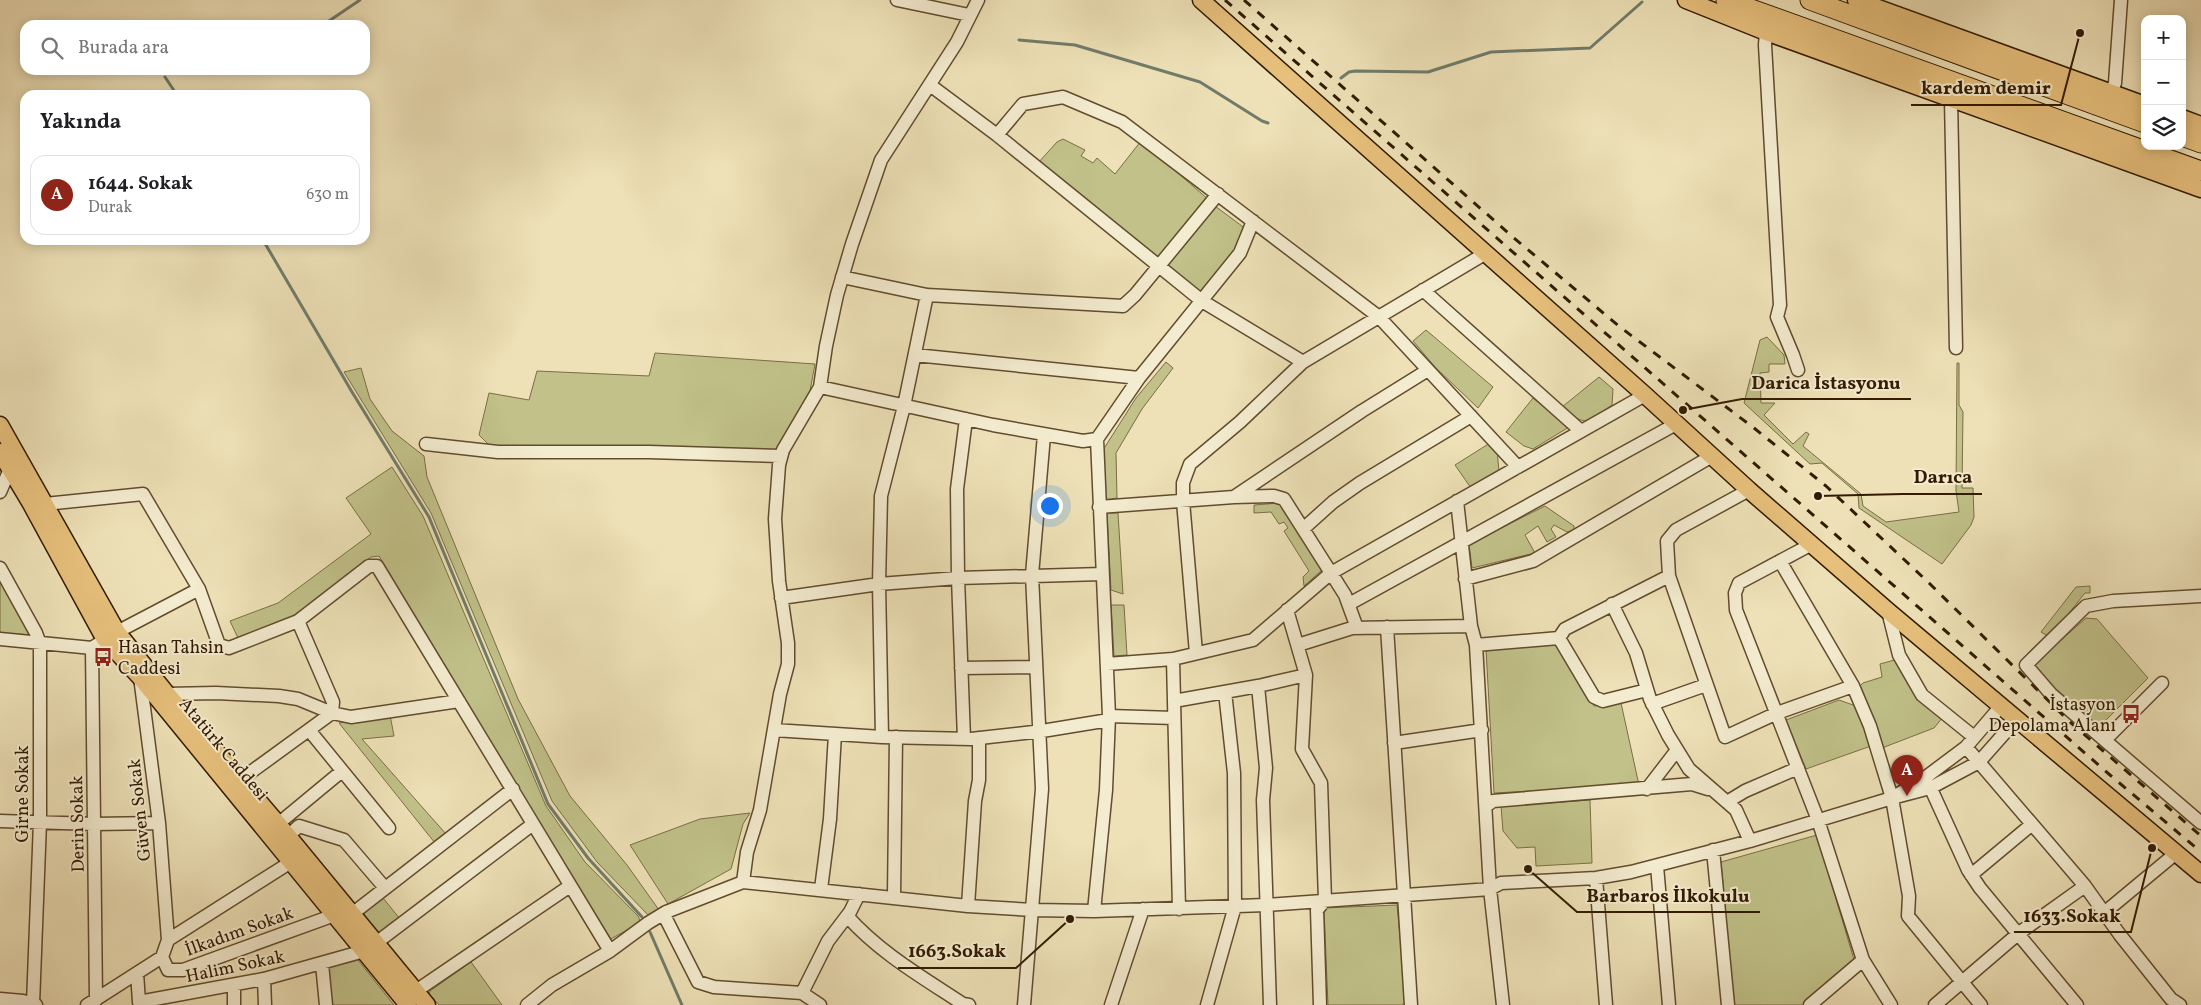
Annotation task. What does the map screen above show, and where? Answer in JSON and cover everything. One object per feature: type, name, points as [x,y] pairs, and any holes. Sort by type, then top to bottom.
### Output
[{"type":"highway","points":[[1726,0],[2201,171]]},
{"type":"highway","points":[[1810,0],[2141,122]]},
{"type":"highway","points":[[2186,137],[2201,143]]},
{"type":"main road","points":[[1201,0],[1486,252],[1749,490],[1888,611],[2201,874]]},
{"type":"main road","points":[[1686,0],[1766,32],[2201,189]]},
{"type":"main road","points":[[1856,0],[2141,104]]},
{"type":"main road","points":[[2186,119],[2201,125]]},
{"type":"main road","points":[[0,425],[45,504],[105,639],[168,694],[352,914],[370,947],[412,998],[428,1005]]},
{"type":"main road","name":"Atatürk Caddesi","points":[[0,452],[105,639],[140,677],[333,913],[370,947]]},
{"type":"street","points":[[897,0],[969,15]]},
{"type":"street","points":[[743,882],[747,852],[760,810],[780,694],[788,664],[788,643],[781,598],[775,519],[781,456],[811,399],[820,387],[826,346],[842,278],[864,206],[881,160],[957,42],[978,0]]},
{"type":"street","points":[[2111,93],[2115,83],[2121,0]]},
{"type":"street","points":[[1766,32],[1765,45],[1780,305],[1777,318],[1794,355],[1798,370]]},
{"type":"street","points":[[930,85],[997,135],[1202,301],[1303,362]]},
{"type":"street","points":[[997,135],[1023,104],[1063,97],[1122,122],[1379,317],[1518,467]]},
{"type":"street","points":[[1950,99],[1956,348]]},
{"type":"street","points":[[842,278],[927,295],[1123,306],[1135,295],[1218,194]]},
{"type":"street","points":[[1094,911],[1106,790],[1109,718],[1097,440],[1139,378],[1240,254],[1253,221]]},
{"type":"street","points":[[1196,653],[1183,501],[1183,483],[1190,464],[1240,422],[1303,362],[1486,252]]},
{"type":"street","points":[[1423,290],[1581,431]]},
{"type":"street","points":[[882,737],[879,584],[881,496],[904,406],[927,295]]},
{"type":"street","points":[[915,355],[1139,378]]},
{"type":"street","points":[[1234,497],[1362,411],[1428,370]]},
{"type":"street","points":[[820,387],[966,420],[1082,441],[1097,440]]},
{"type":"street","points":[[1107,664],[1173,659],[1253,640],[1331,573],[1645,395]]},
{"type":"street","points":[[1303,529],[1333,502],[1360,483],[1471,416]]},
{"type":"street","points":[[964,739],[957,489],[966,420]]},
{"type":"street","points":[[1349,604],[1676,424]]},
{"type":"street","points":[[1024,1005],[1042,789],[1032,575],[1044,434]]},
{"type":"street","points":[[426,444],[498,452],[649,452],[781,456]]},
{"type":"street","points":[[1466,579],[1533,561],[1712,456]]},
{"type":"street","points":[[0,490],[10,469]]},
{"type":"street","points":[[1749,490],[1676,530],[1667,541],[1669,576],[1724,737],[1777,713],[1853,686]]},
{"type":"street","points":[[45,504],[143,494],[199,589],[219,645],[229,648],[298,621],[369,566],[377,566],[610,951]]},
{"type":"street","points":[[1099,507],[1234,497],[1274,496],[1284,499],[1349,604],[1357,628]]},
{"type":"street","points":[[1457,501],[1470,626],[1476,645],[1490,889],[1503,1005]]},
{"type":"street","points":[[1812,544],[1739,583],[1735,593],[1736,610],[1818,820],[1863,960],[1891,1005]]},
{"type":"street","points":[[1780,561],[1853,686],[1870,726],[1892,798],[1910,896],[1908,916],[1981,1005]]},
{"type":"street","points":[[0,568],[36,633],[40,644]]},
{"type":"street","points":[[781,598],[879,584],[958,578],[1102,574]]},
{"type":"street","points":[[1559,638],[1565,629],[1669,576]]},
{"type":"street","points":[[0,639],[40,644],[105,639],[199,589]]},
{"type":"street","points":[[2201,596],[2113,601],[2086,606],[2026,666],[2051,694],[2201,823]]},
{"type":"street","points":[[1612,604],[1636,653],[1652,704],[1677,750],[1689,769],[1736,810],[1750,840]]},
{"type":"street","points":[[1287,610],[1306,675],[1302,749],[1321,783],[1325,900],[1317,910],[1320,1005]]},
{"type":"street","points":[[1888,611],[1899,655],[1922,695],[1974,737]]},
{"type":"street","points":[[240,780],[332,713],[333,702],[298,621]]},
{"type":"street","points":[[1298,644],[1357,628],[1470,626]]},
{"type":"street","points":[[1387,627],[1410,1004]]},
{"type":"street","points":[[1476,645],[1559,638]]},
{"type":"street","points":[[1559,638],[1594,697],[1603,701],[1647,690]]},
{"type":"street","name":"Derin Sokak","points":[[92,1002],[94,824],[105,639]]},
{"type":"street","name":"Girne Sokak","points":[[35,1005],[40,822],[40,644]]},
{"type":"street","points":[[1173,659],[1179,909]]},
{"type":"street","points":[[961,668],[1036,667]]},
{"type":"street","points":[[1174,701],[1258,686],[1306,675]]},
{"type":"street","name":"Güven Sokak","points":[[140,677],[159,823],[168,940]]},
{"type":"street","points":[[2105,740],[2162,683]]},
{"type":"street","points":[[1652,704],[1706,685]]},
{"type":"street","points":[[1258,686],[1266,768],[1263,800],[1270,1005]]},
{"type":"street","points":[[1207,1005],[1235,906],[1234,773],[1225,692]]},
{"type":"street","points":[[168,694],[279,696],[298,699],[332,713],[351,717],[459,701]]},
{"type":"street","points":[[1928,783],[1966,747],[2001,706]]},
{"type":"street","points":[[774,730],[882,737],[964,739],[1039,732],[1109,718],[1174,718]]},
{"type":"street","points":[[527,1005],[552,985],[610,951],[666,912],[743,882],[894,896],[968,906],[1094,911],[1179,909],[1403,896],[1490,889],[1501,883],[1596,878],[1657,866],[1892,798],[1979,762],[2017,720]]},
{"type":"street","points":[[309,730],[388,828]]},
{"type":"street","points":[[1394,743],[1482,730]]},
{"type":"street","points":[[821,889],[830,819],[835,734]]},
{"type":"street","points":[[894,896],[896,737]]},
{"type":"street","points":[[968,906],[975,800],[979,780],[979,738]]},
{"type":"street","points":[[1966,747],[2084,886],[2172,1003]]},
{"type":"street","points":[[1647,789],[1677,750]]},
{"type":"street","points":[[1727,802],[1745,791],[1798,768]]},
{"type":"street","points":[[283,830],[342,771]]},
{"type":"street","points":[[1928,783],[1971,875],[2077,1005]]},
{"type":"street","points":[[1486,806],[1494,801],[1692,784],[1715,791]]},
{"type":"street","points":[[352,914],[513,789]]},
{"type":"street","points":[[0,821],[94,824],[159,823]]},
{"type":"street","name":"Halim Sokak","points":[[137,974],[139,1003],[264,979],[322,964],[370,947],[533,824]]},
{"type":"street","points":[[1971,875],[2031,825]]},
{"type":"street","points":[[283,830],[299,826],[344,840],[385,888]]},
{"type":"street","points":[[1713,850],[1728,1005]]},
{"type":"street","points":[[2104,913],[2175,854]]},
{"type":"street","points":[[92,1002],[162,958],[168,940],[292,862]]},
{"type":"street","points":[[1657,866],[1668,1005]]},
{"type":"street","points":[[1596,878],[1606,1005]]},
{"type":"street","points":[[412,998],[570,886]]},
{"type":"street","points":[[1935,1005],[2019,934],[2084,886]]},
{"type":"street","points":[[802,993],[828,941],[859,894]]},
{"type":"street","points":[[1111,1005],[1143,909]]},
{"type":"street","points":[[666,912],[664,915],[698,982],[714,987],[802,993],[820,1005]]},
{"type":"street","name":"İlkadım Sokak","points":[[162,958],[168,970],[183,970],[328,917],[333,913]]},
{"type":"street","points":[[846,916],[863,934],[887,954],[963,1004],[969,1005]]},
{"type":"street","points":[[1810,1005],[1863,960]]},
{"type":"street","points":[[322,964],[326,1005]]},
{"type":"street","points":[[264,979],[265,1005]]},
{"type":"street","points":[[234,986],[234,1005]]},
{"type":"street","points":[[0,999],[23,1001],[35,1005]]},
{"type":"green space","points":[[1063,139],[1085,150],[1081,156],[1093,163],[1097,158],[1115,174],[1141,141],[1209,200],[1159,261],[1038,163],[1057,142]]},
{"type":"green space","points":[[1215,206],[1246,229],[1237,248],[1202,294],[1166,264]]},
{"type":"green space","points":[[1426,330],[1493,387],[1478,408],[1436,368],[1413,341]]},
{"type":"green space","points":[[1767,337],[1784,355],[1785,364],[1769,364],[1769,372],[1760,373],[1761,403],[1775,403],[1764,415],[1793,444],[1806,432],[1809,434],[1803,446],[1861,494],[1863,506],[1886,522],[1959,512],[1956,491],[1957,363],[1959,363],[1959,405],[1963,412],[1962,488],[1973,488],[1974,517],[1971,525],[1942,564],[1859,508],[1858,494],[1822,463],[1810,464],[1744,403],[1760,340]]},
{"type":"green space","points":[[655,353],[815,364],[810,391],[774,452],[490,446],[479,435],[489,393],[529,400],[537,371],[649,376]]},
{"type":"green space","points":[[1166,362],[1173,368],[1142,409],[1116,453],[1117,498],[1105,500],[1103,450],[1136,398]]},
{"type":"green space","points":[[361,368],[370,399],[392,431],[424,456],[427,477],[518,699],[570,796],[627,865],[659,910],[649,916],[597,862],[552,801],[431,513],[344,372]]},
{"type":"green space","points":[[1599,377],[1613,389],[1612,405],[1587,421],[1582,421],[1562,407]]},
{"type":"green space","points":[[1533,398],[1569,427],[1533,449],[1524,446],[1506,432]]},
{"type":"green space","points":[[1490,443],[1497,450],[1499,471],[1471,488],[1455,465]]},
{"type":"green space","points":[[392,467],[423,516],[546,806],[585,862],[638,916],[641,922],[609,940],[379,556],[371,557],[294,616],[238,638],[230,621],[278,603],[371,534],[346,498]]},
{"type":"green space","points":[[1279,503],[1322,570],[1304,586],[1303,577],[1309,571],[1284,531],[1288,528],[1284,522],[1279,524],[1271,512],[1254,513],[1254,505]]},
{"type":"green space","points":[[1545,506],[1574,526],[1574,530],[1567,532],[1554,525],[1551,529],[1556,537],[1547,542],[1538,526],[1525,535],[1535,553],[1472,568],[1469,544]]},
{"type":"green space","points":[[1107,513],[1118,513],[1123,594],[1111,590]]},
{"type":"green space","points":[[0,579],[33,635],[0,633]]},
{"type":"green space","points":[[2090,586],[2090,593],[2085,593],[2053,633],[2046,635],[2041,632],[2076,587]]},
{"type":"green space","points":[[1111,605],[1124,605],[1127,655],[1114,656]]},
{"type":"green space","points":[[2086,618],[2097,619],[2148,678],[2099,727],[2034,671],[2035,663]]},
{"type":"green space","points":[[1556,645],[1594,706],[1621,703],[1639,785],[1494,793],[1486,649]]},
{"type":"green space","points":[[1898,659],[1943,717],[1934,728],[1882,748],[1859,687],[1863,683],[1882,677],[1880,664]]},
{"type":"green space","points":[[1839,700],[1856,706],[1871,746],[1806,769],[1786,720]]},
{"type":"green space","points":[[390,715],[394,736],[362,739],[446,834],[435,843],[339,723]]},
{"type":"green space","points":[[1590,800],[1592,863],[1536,866],[1535,847],[1517,848],[1503,831],[1501,806]]},
{"type":"green space","points":[[750,813],[743,824],[731,869],[668,904],[630,845],[700,819]]},
{"type":"green space","points":[[1817,835],[1855,963],[1805,1005],[1734,1005],[1721,862]]},
{"type":"green space","points":[[383,898],[400,919],[379,935],[362,914]]},
{"type":"green space","points":[[1397,905],[1406,1002],[1402,1005],[1328,1005],[1324,908]]},
{"type":"green space","points":[[358,960],[394,1005],[331,1005],[326,968]]},
{"type":"green space","points":[[471,962],[502,1005],[439,1005],[429,994],[430,991]]},
{"type":"waterway","points":[[330,20],[360,0]]},
{"type":"waterway","points":[[1341,78],[1349,72],[1355,71],[1428,72],[1491,52],[1590,48],[1642,2]]},
{"type":"waterway","points":[[1019,40],[1075,45],[1200,82],[1268,123]]},
{"type":"waterway","points":[[165,77],[174,90]]},
{"type":"waterway","points":[[266,245],[352,392],[429,517],[548,804],[588,858],[642,917]]},
{"type":"waterway","points":[[650,932],[682,1005]]},
{"type":"railway","points":[[1225,0],[2110,775],[2201,852]]},
{"type":"railway","points":[[1244,0],[1514,238],[1620,327],[1754,428],[1826,486],[1929,583],[2070,722],[2201,836]]},
{"type":"place","name":"kardem demir","points":[[2080,33]]},
{"type":"place","name":"Darica İstasyonu","points":[[1683,410]]},
{"type":"place","name":"Darıca","points":[[1818,496]]},
{"type":"place","name":"Hasan Tahsin Caddesi","points":[[103,657]]},
{"type":"place","name":"İstasyon Depolama Alanı","points":[[2131,714]]},
{"type":"place","name":"1644. Sokak","points":[[1907,796]]},
{"type":"place","name":"1633.Sokak","points":[[2152,848]]},
{"type":"place","name":"Barbaros İlkokulu","points":[[1528,869]]},
{"type":"place","name":"1663.Sokak","points":[[1070,919]]}]
